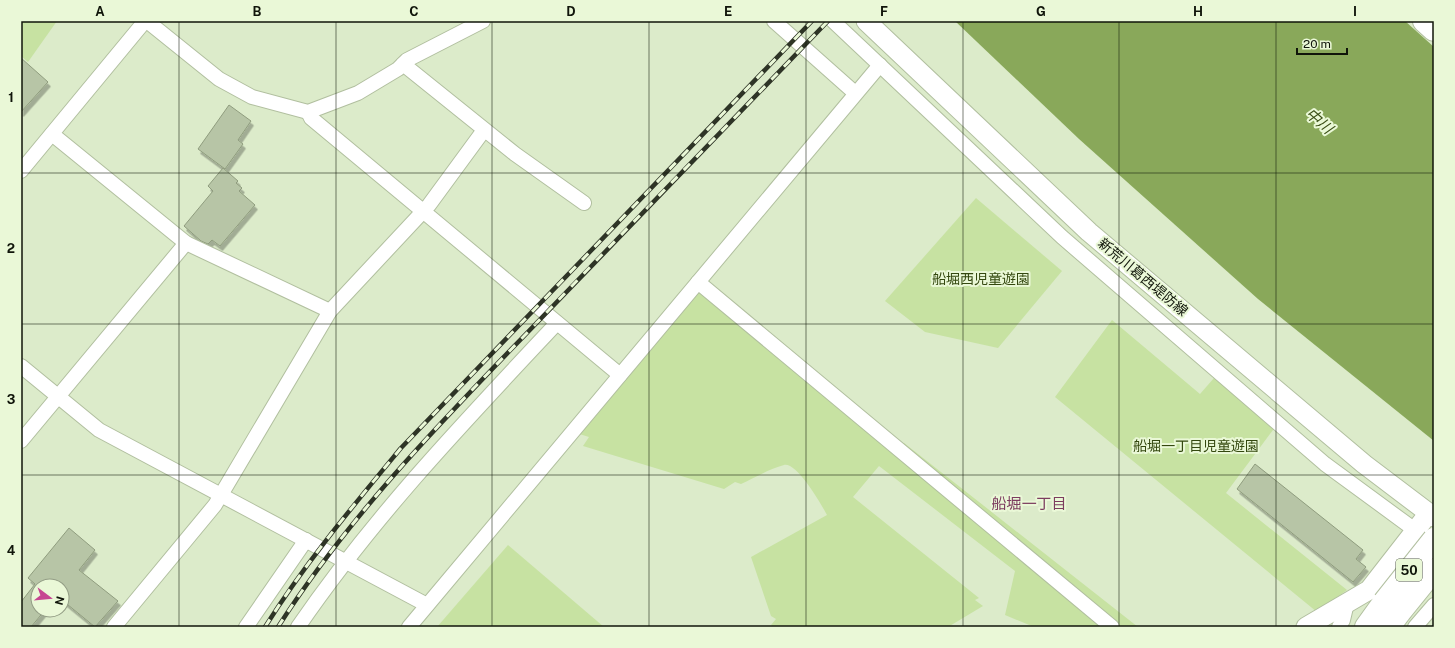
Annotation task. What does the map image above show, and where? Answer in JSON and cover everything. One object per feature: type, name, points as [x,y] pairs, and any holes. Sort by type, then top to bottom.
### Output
[{"type":"main road","name":"新荒川葛西堤防線","points":[[866,21],[1089,232],[1364,464],[1431,515]]},
{"type":"main road","points":[[1424,21],[1434,30]]},
{"type":"main road","points":[[1424,535],[1431,515]]},
{"type":"main road","name":"50","points":[[1386,608],[1424,535]]},
{"type":"main road","name":"50","points":[[1366,627],[1386,608],[1434,570]]},
{"type":"main road","points":[[1306,627],[1347,603],[1386,608],[1434,587]]},
{"type":"street","points":[[21,171],[146,21],[219,79],[252,97],[308,112],[358,94],[407,60],[483,21]]},
{"type":"street","points":[[774,21],[855,93]]},
{"type":"street","points":[[833,21],[1062,237],[1325,464],[1424,535]]},
{"type":"street","points":[[403,64],[484,130],[553,183],[584,203]]},
{"type":"street","points":[[409,627],[880,65]]},
{"type":"street","points":[[308,112],[311,118],[620,375]]},
{"type":"street","points":[[114,627],[221,495],[330,311],[423,211],[484,130]]},
{"type":"street","points":[[52,134],[186,243],[330,311]]},
{"type":"street","points":[[21,442],[186,243]]},
{"type":"street","points":[[698,282],[1112,627]]},
{"type":"street","points":[[298,627],[384,512],[424,465],[557,322]]},
{"type":"street","points":[[21,366],[99,430],[427,605]]},
{"type":"street","points":[[246,627],[306,540]]},
{"type":"street","points":[[1339,627],[1344,620],[1347,603]]},
{"type":"street","points":[[1416,627],[1434,605]]},
{"type":"green space","points":[[21,21],[57,21],[28,62],[21,56]]},
{"type":"green space","name":"船堀西児童遊園","points":[[976,198],[1062,271],[998,348],[925,332],[885,301]]},
{"type":"green space","points":[[698,282],[892,451],[904,443],[1138,627],[1034,627],[1005,615],[1015,571],[879,466],[853,497],[979,598],[975,600],[983,606],[948,627],[774,627],[771,625],[776,619],[771,616],[751,557],[827,515],[808,485],[795,470],[784,465],[767,471],[741,484],[735,482],[724,489],[583,446],[589,437],[573,432]]},
{"type":"green space","name":"船堀一丁目児童遊園","points":[[1112,320],[1200,394],[1214,378],[1276,426],[1226,493],[1347,590],[1317,612],[1055,397]]},
{"type":"green space","points":[[508,545],[604,627],[437,627]]},
{"type":"water","name":"中川","points":[[955,21],[1405,21],[1434,47],[1434,441],[1258,299],[1079,139]]},
{"type":"building","points":[[21,58],[48,82],[21,112]]},
{"type":"building","points":[[229,105],[251,121],[238,140],[243,144],[225,169],[198,149]]},
{"type":"building","points":[[223,168],[238,181],[236,183],[242,188],[239,191],[255,205],[220,246],[212,240],[208,244],[201,241],[184,226],[213,191],[208,186]]},
{"type":"building","points":[[1255,464],[1363,550],[1356,559],[1366,567],[1353,582],[1237,489]]},
{"type":"building","points":[[69,528],[95,550],[79,570],[118,601],[95,627],[70,607],[70,578],[30,578],[30,580],[28,578]]},
{"type":"building","points":[[30,590],[30,618],[38,618],[31,627],[21,627],[21,602]]},
{"type":"railway","points":[[265,627],[296,580],[347,513],[401,448],[812,21]]},
{"type":"railway","points":[[278,627],[333,549],[363,511],[426,439],[828,21]]},
{"type":"district","name":"船堀一丁目","points":[[1029,504]]}]
